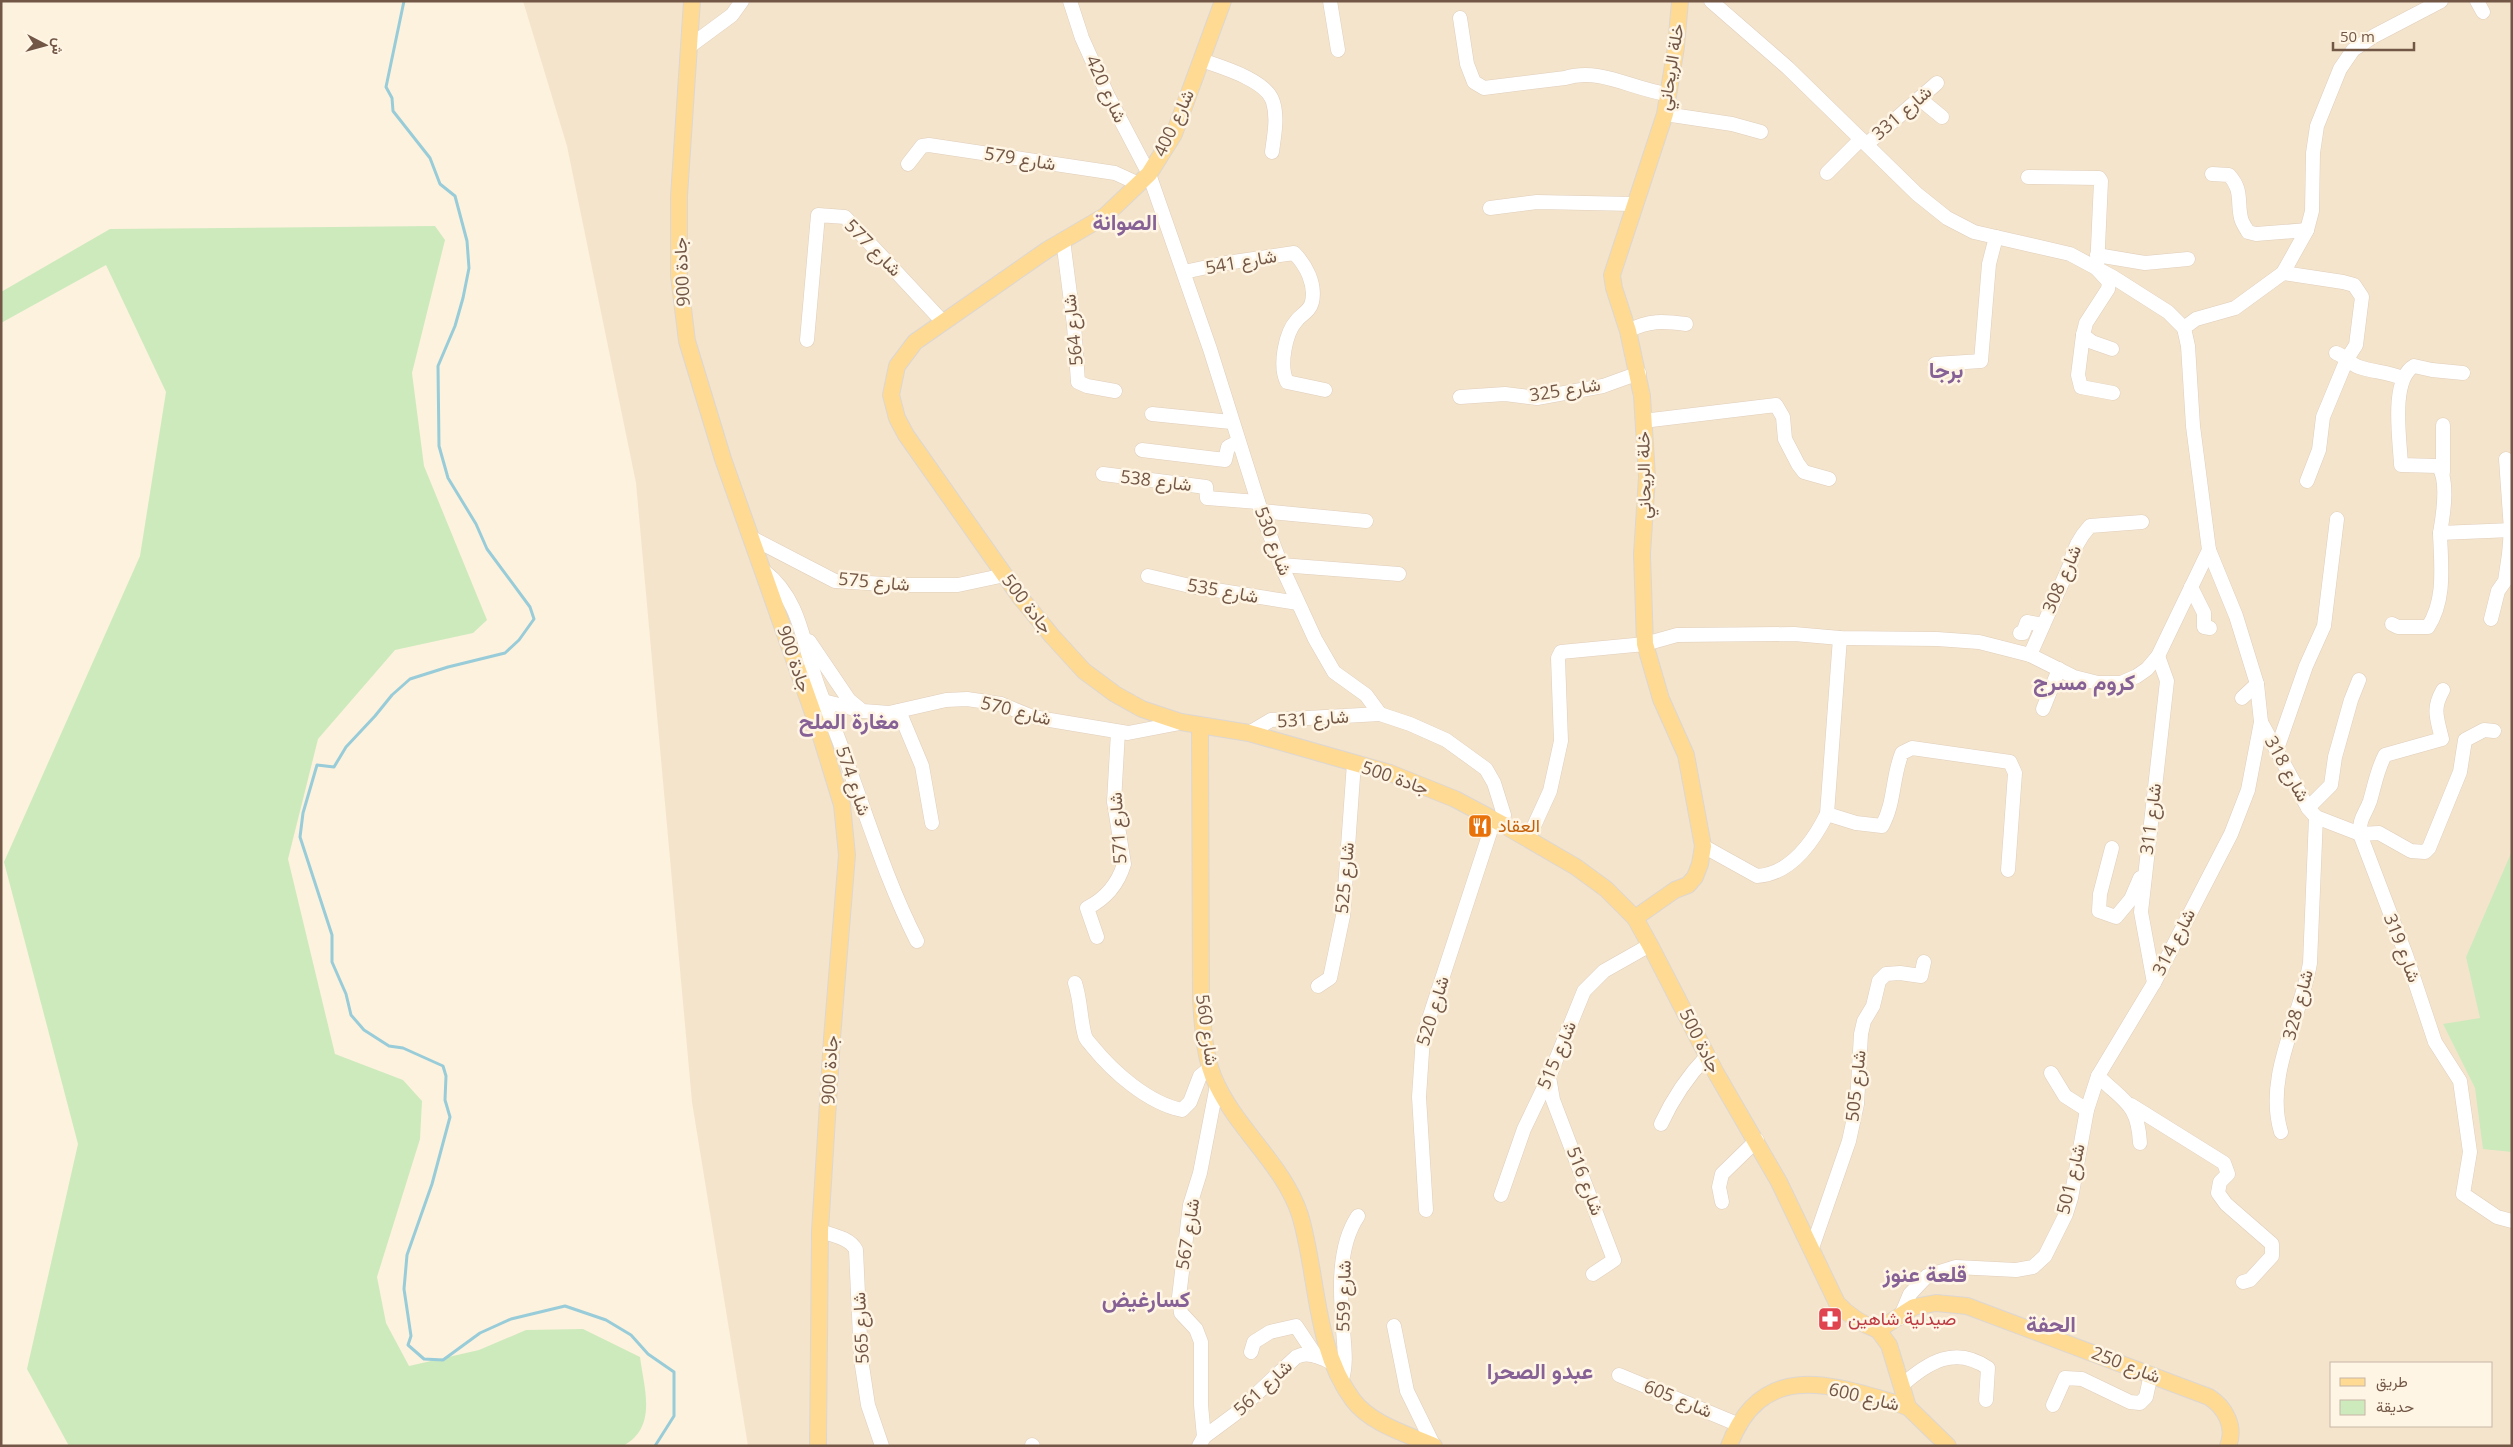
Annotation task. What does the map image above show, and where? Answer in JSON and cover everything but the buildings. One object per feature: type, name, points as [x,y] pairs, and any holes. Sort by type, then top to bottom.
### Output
[{"type":"main road","name":"جادة 900","points":[[692,1],[679,196],[680,276],[687,341],[723,459],[818,727],[842,805],[846,831],[847,855],[832,1038],[820,1231],[818,1446]]},
{"type":"main road","name":"شارع 400","points":[[943,322],[1062,240],[1105,216],[1144,179],[1174,134],[1223,1]]},
{"type":"main road","name":"خلة الريحاني","points":[[1635,918],[1676,890],[1688,885],[1695,877],[1700,864],[1703,846],[1686,755],[1661,699],[1645,644],[1642,554],[1648,482],[1639,373],[1614,288],[1612,275],[1665,114],[1676,47],[1680,1]]},
{"type":"main road","name":"جادة 500","points":[[943,322],[915,342],[897,366],[891,395],[893,408],[906,435],[1005,575],[1052,636],[1084,671],[1128,701],[1181,722],[1249,734],[1390,773],[1455,799],[1576,867],[1606,889],[1635,918],[1708,1056],[1756,1140],[1812,1248],[1837,1303],[1846,1313],[1863,1325],[1878,1330]]},
{"type":"main road","name":"شارع 560","points":[[1200,726],[1201,1000],[1204,1040],[1210,1068],[1217,1085],[1275,1169],[1299,1214],[1324,1333],[1334,1364],[1354,1401],[1382,1422],[1434,1446]]},
{"type":"main road","name":"شارع 250","points":[[1878,1330],[1900,1318],[1914,1307],[1936,1303],[1967,1306],[2183,1386],[2220,1404],[2228,1419],[2230,1440],[2228,1446]]},
{"type":"main road","points":[[1878,1330],[1889,1345],[1908,1407],[1948,1446]]},
{"type":"main road","name":"شارع 600","points":[[1729,1446],[1737,1424],[1759,1398],[1774,1390],[1788,1386],[1831,1386],[1908,1407]]},
{"type":"street","points":[[690,46],[732,15],[742,1]]},
{"type":"street","name":"شارع 420","points":[[1070,1],[1082,38],[1144,179]]},
{"type":"street","points":[[1330,1],[1338,50]]},
{"type":"street","points":[[1711,1],[1788,68],[1917,194],[1947,218],[1974,232],[2097,262],[2145,263],[2188,259]]},
{"type":"street","points":[[2097,262],[2168,312],[2184,328],[2196,319],[2235,308],[2283,273],[2308,230],[2312,211],[2313,153],[2317,126],[2340,69],[2353,50],[2374,36],[2440,1]]},
{"type":"street","points":[[1460,18],[1467,64],[1474,82],[1484,88],[1576,75],[1608,77],[1648,91],[1668,94]]},
{"type":"street","points":[[1201,60],[1256,82],[1266,89],[1273,100],[1276,116],[1272,152]]},
{"type":"street","name":"شارع 331","points":[[1827,173],[1864,141],[1920,99],[1936,83]]},
{"type":"street","points":[[1920,99],[1942,117]]},
{"type":"street","points":[[1665,114],[1732,124],[1761,132]]},
{"type":"street","name":"شارع 579","points":[[908,164],[922,146],[929,145],[1144,179]]},
{"type":"street","points":[[2212,174],[2229,175],[2234,180],[2241,208],[2240,217],[2248,232],[2256,234],[2308,230]]},
{"type":"street","points":[[2028,177],[2099,178],[2101,193],[2097,262],[2109,282],[2108,288],[2086,323],[2078,375],[2081,386],[2113,393]]},
{"type":"street","name":"شارع 530","points":[[1144,179],[1184,272],[1259,507],[1281,565],[1298,603],[1334,672],[1366,695],[1380,714]]},
{"type":"street","points":[[1490,208],[1537,202],[1634,204]]},
{"type":"street","name":"شارع 577","points":[[807,340],[818,215],[845,217],[943,322]]},
{"type":"street","points":[[1935,364],[1981,361],[1989,264],[1996,237]]},
{"type":"street","name":"شارع 564","points":[[1062,240],[1074,325],[1078,382],[1088,386],[1115,391]]},
{"type":"street","name":"شارع 541","points":[[1184,272],[1226,263],[1294,253],[1309,273],[1312,302],[1308,310],[1296,320],[1282,363],[1284,375],[1287,382],[1325,390]]},
{"type":"street","points":[[2283,273],[2343,282],[2354,286],[2362,297],[2356,345],[2341,356],[2323,418],[2319,450],[2307,481]]},
{"type":"street","points":[[1628,331],[1643,323],[1660,320],[1686,324]]},
{"type":"street","name":"شارع 318","points":[[2184,328],[2188,346],[2193,426],[2209,550],[2236,616],[2257,684],[2261,722],[2312,812],[2360,834],[2379,833],[2418,852],[2425,852],[2430,848],[2460,772],[2465,740],[2484,730],[2494,731]]},
{"type":"street","points":[[2083,336],[2092,342],[2112,349]]},
{"type":"street","points":[[2341,356],[2358,367],[2390,373],[2402,378]]},
{"type":"street","points":[[2442,472],[2438,466],[2402,465],[2399,425],[2402,378],[2406,370],[2414,366],[2463,373]]},
{"type":"street","name":"شارع 325","points":[[1460,397],[1504,394],[1537,398],[1603,386],[1639,373]]},
{"type":"street","points":[[1643,421],[1776,405],[1783,417],[1785,438],[1798,464],[1804,472],[1828,479]]},
{"type":"street","points":[[1152,414],[1231,422]]},
{"type":"street","points":[[2392,624],[2398,627],[2428,628],[2436,616],[2441,596],[2440,533],[2444,507],[2442,472],[2443,424]]},
{"type":"street","points":[[1142,450],[1225,460],[1228,447],[1238,442]]},
{"type":"street","points":[[2491,620],[2498,591],[2505,581],[2511,530],[2506,459]]},
{"type":"street","name":"شارع 538","points":[[1103,474],[1206,487],[1206,498],[1259,507]]},
{"type":"street","points":[[1259,507],[1366,521]]},
{"type":"street","points":[[2277,749],[2306,666],[2324,626],[2337,519]]},
{"type":"street","name":"شارع 308","points":[[2030,655],[2070,565],[2076,545],[2090,526],[2142,522]]},
{"type":"street","points":[[2440,533],[2511,530]]},
{"type":"street","name":"شارع 575","points":[[752,538],[835,580],[901,585],[958,585],[1005,575]]},
{"type":"street","points":[[1528,839],[1550,791],[1560,750],[1562,724],[1558,658],[1561,652],[1645,644],[1677,634],[1794,634],[1840,638],[1927,639],[1979,642],[2030,655],[2074,677],[2098,683],[2121,683],[2147,669],[2158,656],[2209,550]]},
{"type":"street","points":[[1281,565],[1399,574]]},
{"type":"street","name":"شارع 574","points":[[764,571],[779,582],[793,604],[806,652],[880,860],[917,941]]},
{"type":"street","name":"شارع 535","points":[[1148,576],[1198,587],[1298,603]]},
{"type":"street","points":[[2191,587],[2204,613],[2204,627],[2210,628]]},
{"type":"street","points":[[2020,633],[2023,633],[2027,622],[2043,626]]},
{"type":"street","points":[[799,623],[829,673],[849,700],[863,711]]},
{"type":"street","points":[[1703,846],[1757,876],[1765,876],[1786,866],[1815,837],[1827,814],[1840,638]]},
{"type":"street","name":"شارع 311","points":[[2154,983],[2140,912],[2167,681],[2158,656]]},
{"type":"street","points":[[2043,709],[2059,669]]},
{"type":"street","points":[[2312,812],[2331,785],[2335,758],[2351,700],[2359,680]]},
{"type":"street","points":[[2242,698],[2257,684]]},
{"type":"street","points":[[2360,834],[2359,821],[2370,801],[2376,771],[2385,755],[2442,739],[2435,712],[2436,701],[2443,690]]},
{"type":"street","name":"شارع 570","points":[[823,701],[863,711],[883,713],[946,700],[967,699],[1001,704],[1030,716],[1128,733],[1181,722]]},
{"type":"street","points":[[835,732],[842,712],[863,711]]},
{"type":"street","points":[[899,711],[922,766],[932,823]]},
{"type":"street","points":[[1380,714],[1410,724],[1446,740],[1486,769],[1494,783],[1504,815],[1498,822]]},
{"type":"street","name":"شارع 531","points":[[1249,734],[1272,720],[1380,714]]},
{"type":"street","name":"شارع 314","points":[[2098,1076],[2154,983],[2231,834],[2248,790],[2261,722]]},
{"type":"street","name":"شارع 571","points":[[1097,938],[1087,908],[1112,889],[1121,874],[1124,864],[1114,802],[1118,732]]},
{"type":"street","points":[[1827,814],[1856,823],[1882,826],[1890,810],[1898,763],[1902,753],[1912,748],[2010,762],[2014,773],[2008,870]]},
{"type":"street","name":"شارع 525","points":[[1318,986],[1330,978],[1343,916],[1354,763]]},
{"type":"street","name":"شارع 328","points":[[2281,1132],[2278,1120],[2280,1074],[2307,983],[2310,963],[2312,812]]},
{"type":"street","name":"شارع 520","points":[[1426,1210],[1418,1076],[1423,1037],[1498,822]]},
{"type":"street","name":"شارع 319","points":[[2360,834],[2406,955],[2436,1042],[2460,1080],[2470,1152],[2463,1194],[2497,1217],[2512,1222]]},
{"type":"street","points":[[2112,848],[2100,894],[2099,910],[2105,914],[2116,917],[2123,909],[2131,899],[2145,866]]},
{"type":"street","name":"شارع 515","points":[[1501,1195],[1524,1129],[1549,1077],[1584,991],[1604,971],[1650,945]]},
{"type":"street","name":"شارع 505","points":[[1812,1248],[1849,1141],[1856,1104],[1861,1034],[1864,1022],[1873,1006],[1879,981],[1886,974],[1900,973],[1921,976],[1924,962]]},
{"type":"street","points":[[1075,983],[1082,1010],[1085,1038],[1102,1060],[1134,1086],[1172,1108],[1182,1110],[1190,1102],[1200,1076],[1210,1068]]},
{"type":"street","points":[[1660,1124],[1671,1102],[1691,1073],[1708,1056]]},
{"type":"street","points":[[2051,1073],[2065,1096],[2087,1110]]},
{"type":"street","points":[[2098,1076],[2131,1105],[2224,1163],[2228,1174],[2220,1182],[2218,1193],[2226,1204],[2272,1244],[2272,1256],[2250,1280],[2243,1282]]},
{"type":"street","name":"شارع 501","points":[[1900,1318],[1910,1294],[1927,1276],[1956,1268],[2016,1270],[2033,1267],[2045,1256],[2066,1214],[2087,1110],[2098,1076]]},
{"type":"street","name":"شارع 516","points":[[1549,1077],[1553,1100],[1614,1260],[1593,1274]]},
{"type":"street","name":"شارع 567","points":[[1202,1441],[1200,1342],[1196,1329],[1181,1313],[1179,1298],[1190,1205],[1200,1173],[1217,1085]]},
{"type":"street","points":[[2131,1105],[2139,1122],[2140,1143]]},
{"type":"street","points":[[1722,1202],[1718,1187],[1722,1174],[1756,1140]]},
{"type":"street","name":"شارع 559","points":[[1342,1379],[1345,1368],[1341,1300],[1343,1261],[1347,1236],[1358,1216]]},
{"type":"street","name":"شارع 565","points":[[820,1231],[841,1238],[854,1246],[856,1250],[861,1359],[868,1405],[882,1446]]},
{"type":"street","points":[[1251,1352],[1254,1342],[1270,1332],[1296,1326],[1316,1356]]},
{"type":"street","points":[[1394,1326],[1407,1392],[1434,1446]]},
{"type":"street","name":"شارع 561","points":[[1202,1441],[1235,1414],[1301,1354],[1316,1356],[1334,1364]]},
{"type":"street","points":[[1901,1386],[1914,1374],[1936,1361],[1950,1357],[1975,1359],[1988,1368],[1986,1400]]},
{"type":"street","points":[[2053,1405],[2065,1378],[2082,1379],[2130,1402],[2140,1403],[2146,1396],[2151,1374]]},
{"type":"street","name":"شارع 605","points":[[1618,1375],[1737,1424]]},
{"type":"shaded area","points":[[523,1],[2512,1],[2512,1446],[748,1446],[692,1102],[636,483],[567,146]]},
{"type":"green space","points":[[435,226],[445,240],[412,373],[424,466],[487,620],[473,633],[395,650],[318,739],[288,859],[335,1054],[403,1080],[422,1101],[420,1139],[377,1277],[386,1323],[409,1366],[479,1350],[526,1330],[583,1329],[640,1357],[646,1394],[645,1418],[641,1429],[634,1438],[623,1446],[69,1446],[27,1369],[78,1144],[4,862],[140,556],[166,392],[106,265],[1,323],[1,292],[110,229]]},
{"type":"green space","points":[[2512,851],[2512,1152],[2483,1149],[2475,1088],[2443,1024],[2480,1018],[2466,957]]},
{"type":"waterway","points":[[404,1],[386,87],[392,98],[393,111],[430,158],[440,184],[455,196],[467,241],[469,268],[463,298],[455,326],[438,366],[439,446],[448,478],[476,524],[487,549],[530,607],[534,619],[519,640],[505,653],[448,667],[410,679],[392,695],[346,747],[334,767],[317,765],[303,813],[300,837],[332,935],[332,962],[346,994],[351,1015],[364,1030],[389,1046],[403,1048],[443,1066],[446,1076],[445,1100],[450,1117],[432,1184],[407,1255],[404,1289],[411,1336],[408,1345],[424,1359],[443,1360],[480,1333],[511,1319],[565,1306],[606,1320],[631,1335],[648,1354],[674,1372],[674,1416],[655,1446]]},
{"type":"place","name":"العقاد","points":[[1480,826]]},
{"type":"place","name":"صيدلية شاهين","points":[[1830,1319]]},
{"type":"district","name":"الصوانة","points":[[1125,222]]},
{"type":"district","name":"برجا","points":[[1946,370]]},
{"type":"district","name":"كروم مسرج","points":[[2084,682]]},
{"type":"district","name":"مغارة الملح","points":[[849,721]]},
{"type":"district","name":"قلعة عنوز","points":[[1925,1274]]},
{"type":"district","name":"كسارغيض","points":[[1146,1299]]},
{"type":"district","name":"الحفة","points":[[2051,1324]]},
{"type":"district","name":"عبدو الصحرا","points":[[1540,1371]]}]
